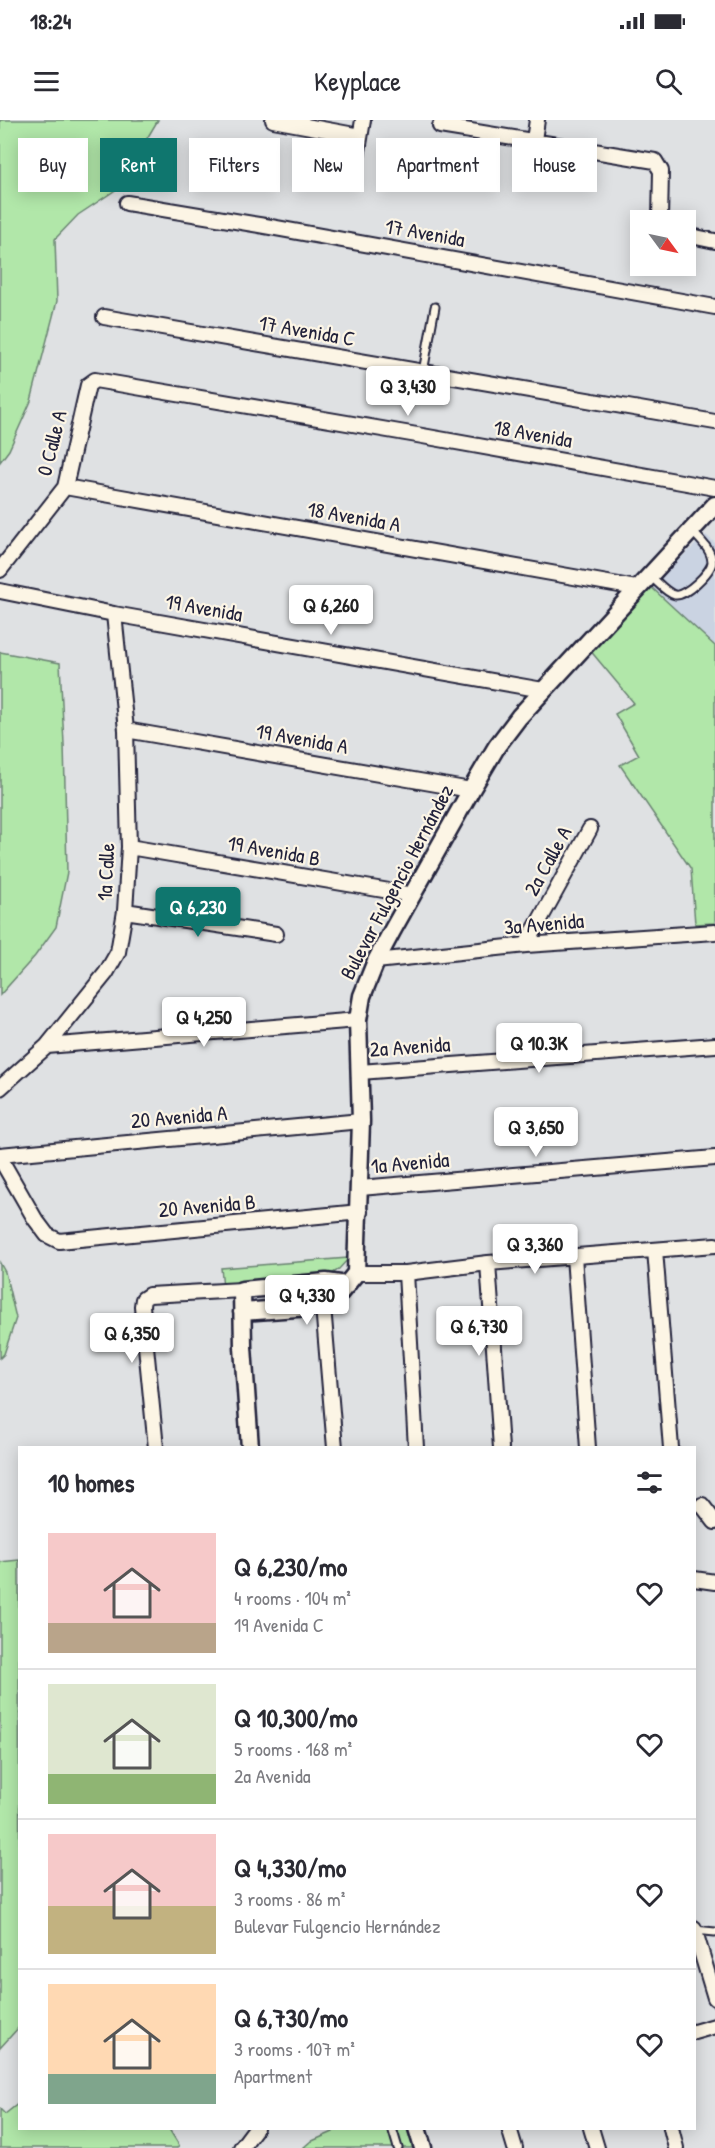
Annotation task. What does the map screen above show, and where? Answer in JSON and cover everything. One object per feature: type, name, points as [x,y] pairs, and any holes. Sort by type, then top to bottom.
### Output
[{"type":"street","points":[[273,120],[360,136],[363,120]]},
{"type":"street","points":[[534,138],[537,120]]},
{"type":"street","points":[[440,126],[473,125],[526,138]]},
{"type":"street","points":[[597,151],[655,161],[661,171],[660,210]]},
{"type":"street","name":"17 Avenida","points":[[126,203],[715,307]]},
{"type":"street","points":[[696,237],[715,241]]},
{"type":"street","name":"17 Avenida C","points":[[105,317],[715,422]]},
{"type":"street","name":"0 Calle A","points":[[0,570],[64,487],[88,385],[95,381]]},
{"type":"street","name":"18 Avenida","points":[[95,381],[429,436],[715,488]]},
{"type":"street","name":"18 Avenida A","points":[[64,487],[636,588]]},
{"type":"street","name":"Bulevar Fulgencio Hernández","points":[[351,1280],[360,1212],[362,1121],[358,1020],[362,996],[376,962],[497,746],[543,690],[715,505]]},
{"type":"street","name":"19 Avenida","points":[[0,591],[114,614],[543,690]]},
{"type":"street","name":"1a Calle","points":[[0,1088],[47,1046],[79,1008],[118,952],[125,910],[129,847],[126,730],[114,614]]},
{"type":"street","name":"19 Avenida A","points":[[126,730],[471,790]]},
{"type":"street","name":"2a Calle A","points":[[526,945],[590,829]]},
{"type":"street","name":"19 Avenida B","points":[[129,847],[413,896]]},
{"type":"street","points":[[125,910],[276,934]]},
{"type":"street","name":"3a Avenida","points":[[376,962],[526,945],[715,932]]},
{"type":"street","points":[[47,1046],[358,1020]]},
{"type":"street","name":"2a Avenida","points":[[360,1072],[715,1045]]},
{"type":"street","name":"20 Avenida A","points":[[0,1156],[362,1121]]},
{"type":"street","name":"20 Avenida B","points":[[0,1156],[35,1219],[47,1235],[59,1240],[360,1212]]},
{"type":"street","name":"1a Avenida","points":[[360,1188],[715,1158]]},
{"type":"street","points":[[156,1446],[142,1306],[143,1299],[149,1295],[242,1290],[351,1280],[488,1263],[715,1245]]},
{"type":"street","points":[[655,1250],[671,1446]]},
{"type":"street","points":[[574,1256],[588,1446]]},
{"type":"street","points":[[488,1263],[501,1446]]},
{"type":"street","points":[[406,1273],[416,1446]]},
{"type":"street","points":[[242,1312],[323,1306],[334,1300],[351,1280]]},
{"type":"street","points":[[242,1290],[243,1347],[250,1446]]},
{"type":"street","points":[[323,1306],[335,1446]]},
{"type":"street","points":[[704,1504],[715,1522]]},
{"type":"street","points":[[696,1579],[715,1582]]},
{"type":"street","points":[[696,1932],[715,1998]]},
{"type":"street","points":[[696,2031],[715,2026]]},
{"type":"street","points":[[241,2148],[254,2130]]},
{"type":"street","points":[[418,2130],[423,2148]]},
{"type":"street","points":[[510,2130],[515,2148]]},
{"type":"street","points":[[592,2130],[597,2148]]},
{"type":"street","points":[[671,2130],[676,2148]]},
{"type":"lane","points":[[423,372],[435,307]]},
{"type":"lane","points":[[649,575],[677,596],[683,595],[692,588],[711,566],[712,560],[703,543],[692,531]]},
{"type":"lane","points":[[696,1929],[715,1932]]},
{"type":"lane","points":[[393,2130],[398,2148]]},
{"type":"shaded area","points":[[706,535],[715,543],[715,646],[650,586]]},
{"type":"green space","points":[[0,120],[158,120],[147,138],[100,138],[100,192],[112,192],[78,215],[55,239],[57,301],[31,401],[9,450],[0,462]]},
{"type":"green space","points":[[650,586],[715,646],[715,923],[695,924],[691,869],[620,765],[639,755],[615,714],[634,703],[589,649]]},
{"type":"green space","points":[[0,652],[60,663],[67,872],[56,927],[35,956],[0,995]]},
{"type":"green space","points":[[349,1258],[338,1270],[324,1279],[223,1286],[221,1268]]},
{"type":"green space","points":[[0,1263],[5,1272],[16,1318],[4,1354],[0,1358]]},
{"type":"green space","points":[[18,1560],[18,2028],[0,2048],[0,1562]]},
{"type":"green space","points":[[18,2104],[18,2130],[170,2130],[179,2145],[177,2148],[0,2148],[0,2109],[5,2114]]},
{"type":"green space","points":[[333,2130],[407,2130],[413,2148],[303,2148],[310,2142]]}]
